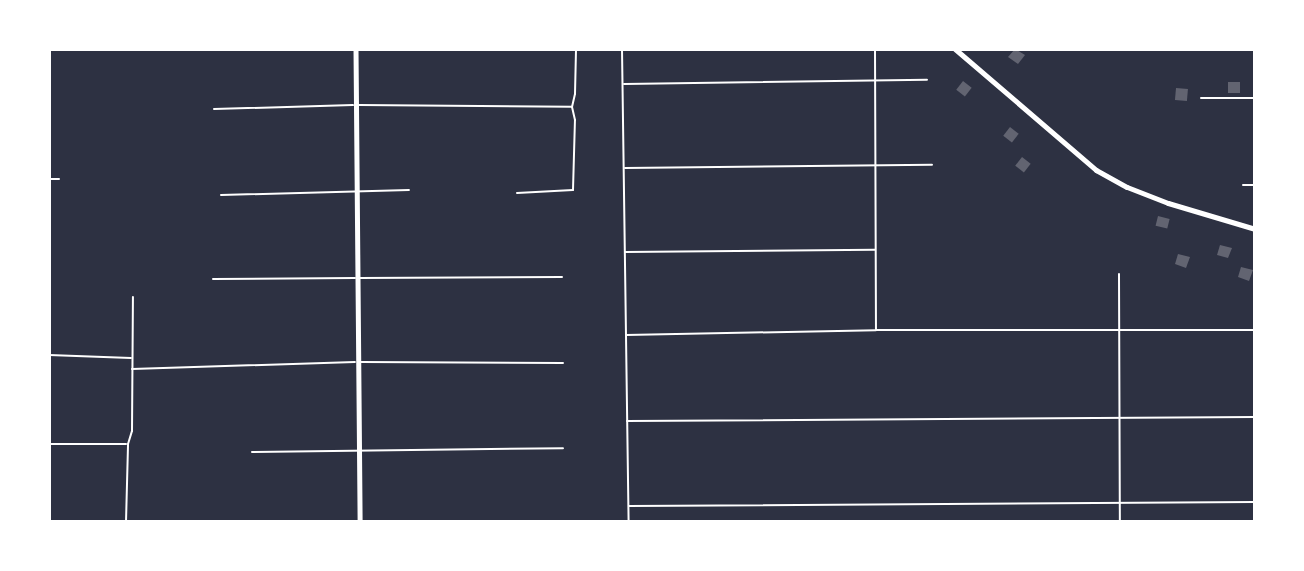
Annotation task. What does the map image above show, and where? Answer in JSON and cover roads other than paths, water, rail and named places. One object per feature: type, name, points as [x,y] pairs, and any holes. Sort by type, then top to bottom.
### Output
[{"type":"street","points":[[356,49],[355,190],[360,522]]},
{"type":"street","points":[[954,49],[1096,170],[1127,187],[1168,203],[1255,229]]},
{"type":"lane","points":[[517,193],[573,190],[575,120],[572,107],[576,49]]},
{"type":"lane","points":[[622,49],[629,522]]},
{"type":"lane","points":[[875,49],[876,330]]},
{"type":"lane","points":[[622,84],[927,80]]},
{"type":"lane","points":[[1201,98],[1255,98]]},
{"type":"lane","points":[[214,109],[356,105],[572,107]]},
{"type":"lane","points":[[623,168],[932,165]]},
{"type":"lane","points":[[49,179],[60,179]]},
{"type":"lane","points":[[1243,185],[1255,185]]},
{"type":"lane","points":[[221,195],[409,190]]},
{"type":"lane","points":[[625,252],[876,250]]},
{"type":"lane","points":[[1119,274],[1120,522]]},
{"type":"lane","points":[[213,279],[562,277]]},
{"type":"lane","points":[[126,522],[128,444],[132,431],[133,297]]},
{"type":"lane","points":[[626,335],[876,330],[1255,330]]},
{"type":"lane","points":[[49,355],[132,358]]},
{"type":"lane","points":[[132,369],[358,362],[563,363]]},
{"type":"lane","points":[[627,421],[1255,417]]},
{"type":"lane","points":[[49,444],[128,444]]},
{"type":"lane","points":[[252,452],[563,448]]},
{"type":"lane","points":[[629,506],[1255,502]]}]
